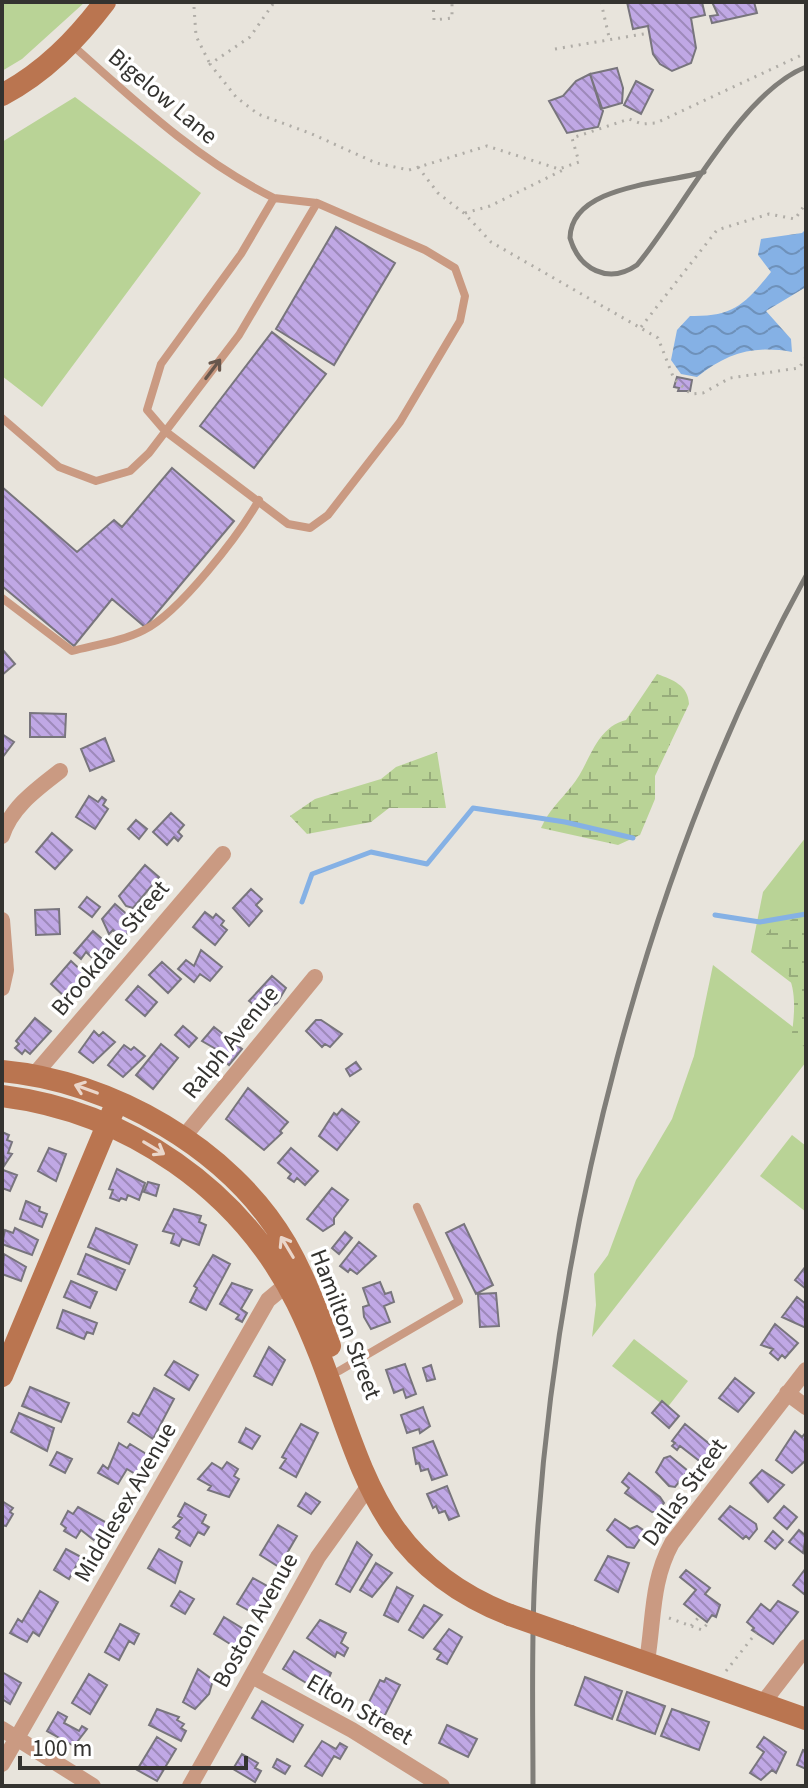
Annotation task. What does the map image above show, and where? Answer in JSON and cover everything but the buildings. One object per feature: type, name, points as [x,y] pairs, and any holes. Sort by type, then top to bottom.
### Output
[{"type":"main road","points":[[2,95],[32,77],[70,44],[105,2]]},
{"type":"main road","name":"Hamilton Street","points":[[2,1071],[35,1074],[118,1101],[182,1139],[220,1167],[254,1201],[285,1242],[311,1337],[352,1451],[395,1531],[426,1567],[462,1594],[510,1615],[806,1719]]},
{"type":"main road","name":"Hamilton Street","points":[[2,1096],[36,1100],[108,1124],[174,1160],[236,1214],[270,1257],[294,1279],[339,1371],[365,1447],[370,1480]]},
{"type":"main road","points":[[2,1376],[118,1101]]},
{"type":"street","points":[[2,836],[8,821],[24,801],[60,771]]},
{"type":"street","name":"Brookdale Street","points":[[35,1074],[223,854]]},
{"type":"street","points":[[2,920],[6,970],[2,988]]},
{"type":"street","name":"Ralph Avenue","points":[[182,1139],[315,977]]},
{"type":"street","name":"Middlesex Avenue","points":[[2,1764],[268,1300],[294,1279]]},
{"type":"street","name":"Dallas Street","points":[[647,1661],[653,1594],[659,1566],[672,1543],[806,1370]]},
{"type":"street","points":[[787,1393],[806,1407]]},
{"type":"street","name":"Boston Avenue","points":[[190,1786],[329,1540],[370,1480]]},
{"type":"street","points":[[762,1704],[806,1647]]},
{"type":"street","name":"Elton Street","points":[[252,1676],[352,1730],[442,1786]]},
{"type":"street","points":[[2,1729],[93,1786]]},
{"type":"lane","name":"Bigelow Lane","points":[[70,44],[142,108],[231,177],[274,198],[317,203],[425,250],[455,268],[465,296],[460,321],[400,422],[328,515],[310,528],[302,528],[288,524],[259,500]]},
{"type":"lane","points":[[2,598],[72,651],[141,632],[157,623],[210,567],[259,500],[165,431],[147,410],[161,364],[241,254],[274,198]]},
{"type":"lane","points":[[2,418],[59,467],[96,481],[130,471],[239,335],[317,203]]},
{"type":"lane","points":[[339,1371],[459,1301],[417,1207]]},
{"type":"path","points":[[433,2],[434,20],[452,18],[452,3]]},
{"type":"path","points":[[601,2],[609,39]]},
{"type":"path","points":[[210,64],[250,37],[274,3]]},
{"type":"path","points":[[194,7],[196,36],[210,64],[236,97],[258,114],[376,163],[409,170],[487,146],[537,164],[566,169]]},
{"type":"path","points":[[555,49],[649,33]]},
{"type":"path","points":[[465,214],[490,206],[579,162],[572,138],[629,119],[642,124],[656,123],[806,53]]},
{"type":"path","points":[[418,167],[438,193],[465,214],[491,242],[658,338],[674,379],[691,394],[703,393],[730,378],[799,368],[806,357]]},
{"type":"path","points":[[641,327],[717,230],[769,214],[795,219],[806,203]]},
{"type":"path","points":[[691,1626],[699,1617]]},
{"type":"path","points":[[669,1618],[702,1630],[708,1623]]},
{"type":"path","points":[[725,1672],[756,1633]]},
{"type":"green space","points":[[2,2],[85,2],[22,59],[2,71]]},
{"type":"green space","points":[[75,97],[201,193],[42,407],[2,376],[2,142]]},
{"type":"green space","points":[[657,674],[683,688],[689,704],[655,776],[655,799],[640,835],[618,845],[541,828],[578,778],[600,739],[615,724],[626,720]]},
{"type":"green space","points":[[437,752],[446,808],[389,808],[371,822],[307,834],[290,816],[315,799],[381,779],[396,767]]},
{"type":"green space","points":[[806,837],[806,994],[751,952],[763,892]]},
{"type":"green space","points":[[806,911],[806,1049],[792,1033],[794,1004],[791,982],[765,936],[774,925],[786,923]]},
{"type":"green space","points":[[713,965],[806,1037],[806,1062],[592,1337],[596,1305],[594,1274],[608,1255],[636,1180],[672,1119],[694,1056]]},
{"type":"green space","points":[[792,1135],[806,1146],[806,1212],[760,1176]]},
{"type":"green space","points":[[634,1339],[688,1381],[667,1408],[612,1366]]},
{"type":"water","points":[[806,229],[806,287],[766,311],[791,339],[792,352],[765,350],[742,353],[719,362],[697,377],[681,374],[671,360],[677,330],[690,316],[728,311],[754,293],[771,272],[758,255],[761,239],[802,233]]},
{"type":"waterway","points":[[302,902],[312,874],[371,852],[427,864],[473,808],[565,822],[633,838]]},
{"type":"waterway","points":[[715,915],[760,922],[806,914]]},
{"type":"railway","points":[[704,172],[687,176],[644,184],[602,197],[586,207],[574,220],[570,238],[574,249],[596,271],[616,274],[637,265],[655,242],[693,185],[714,155],[758,101],[782,81],[806,67]]},
{"type":"railway","points":[[533,1786],[534,1599],[545,1446],[562,1317],[586,1188],[617,1059],[654,932],[698,808],[749,689],[806,576]]}]
